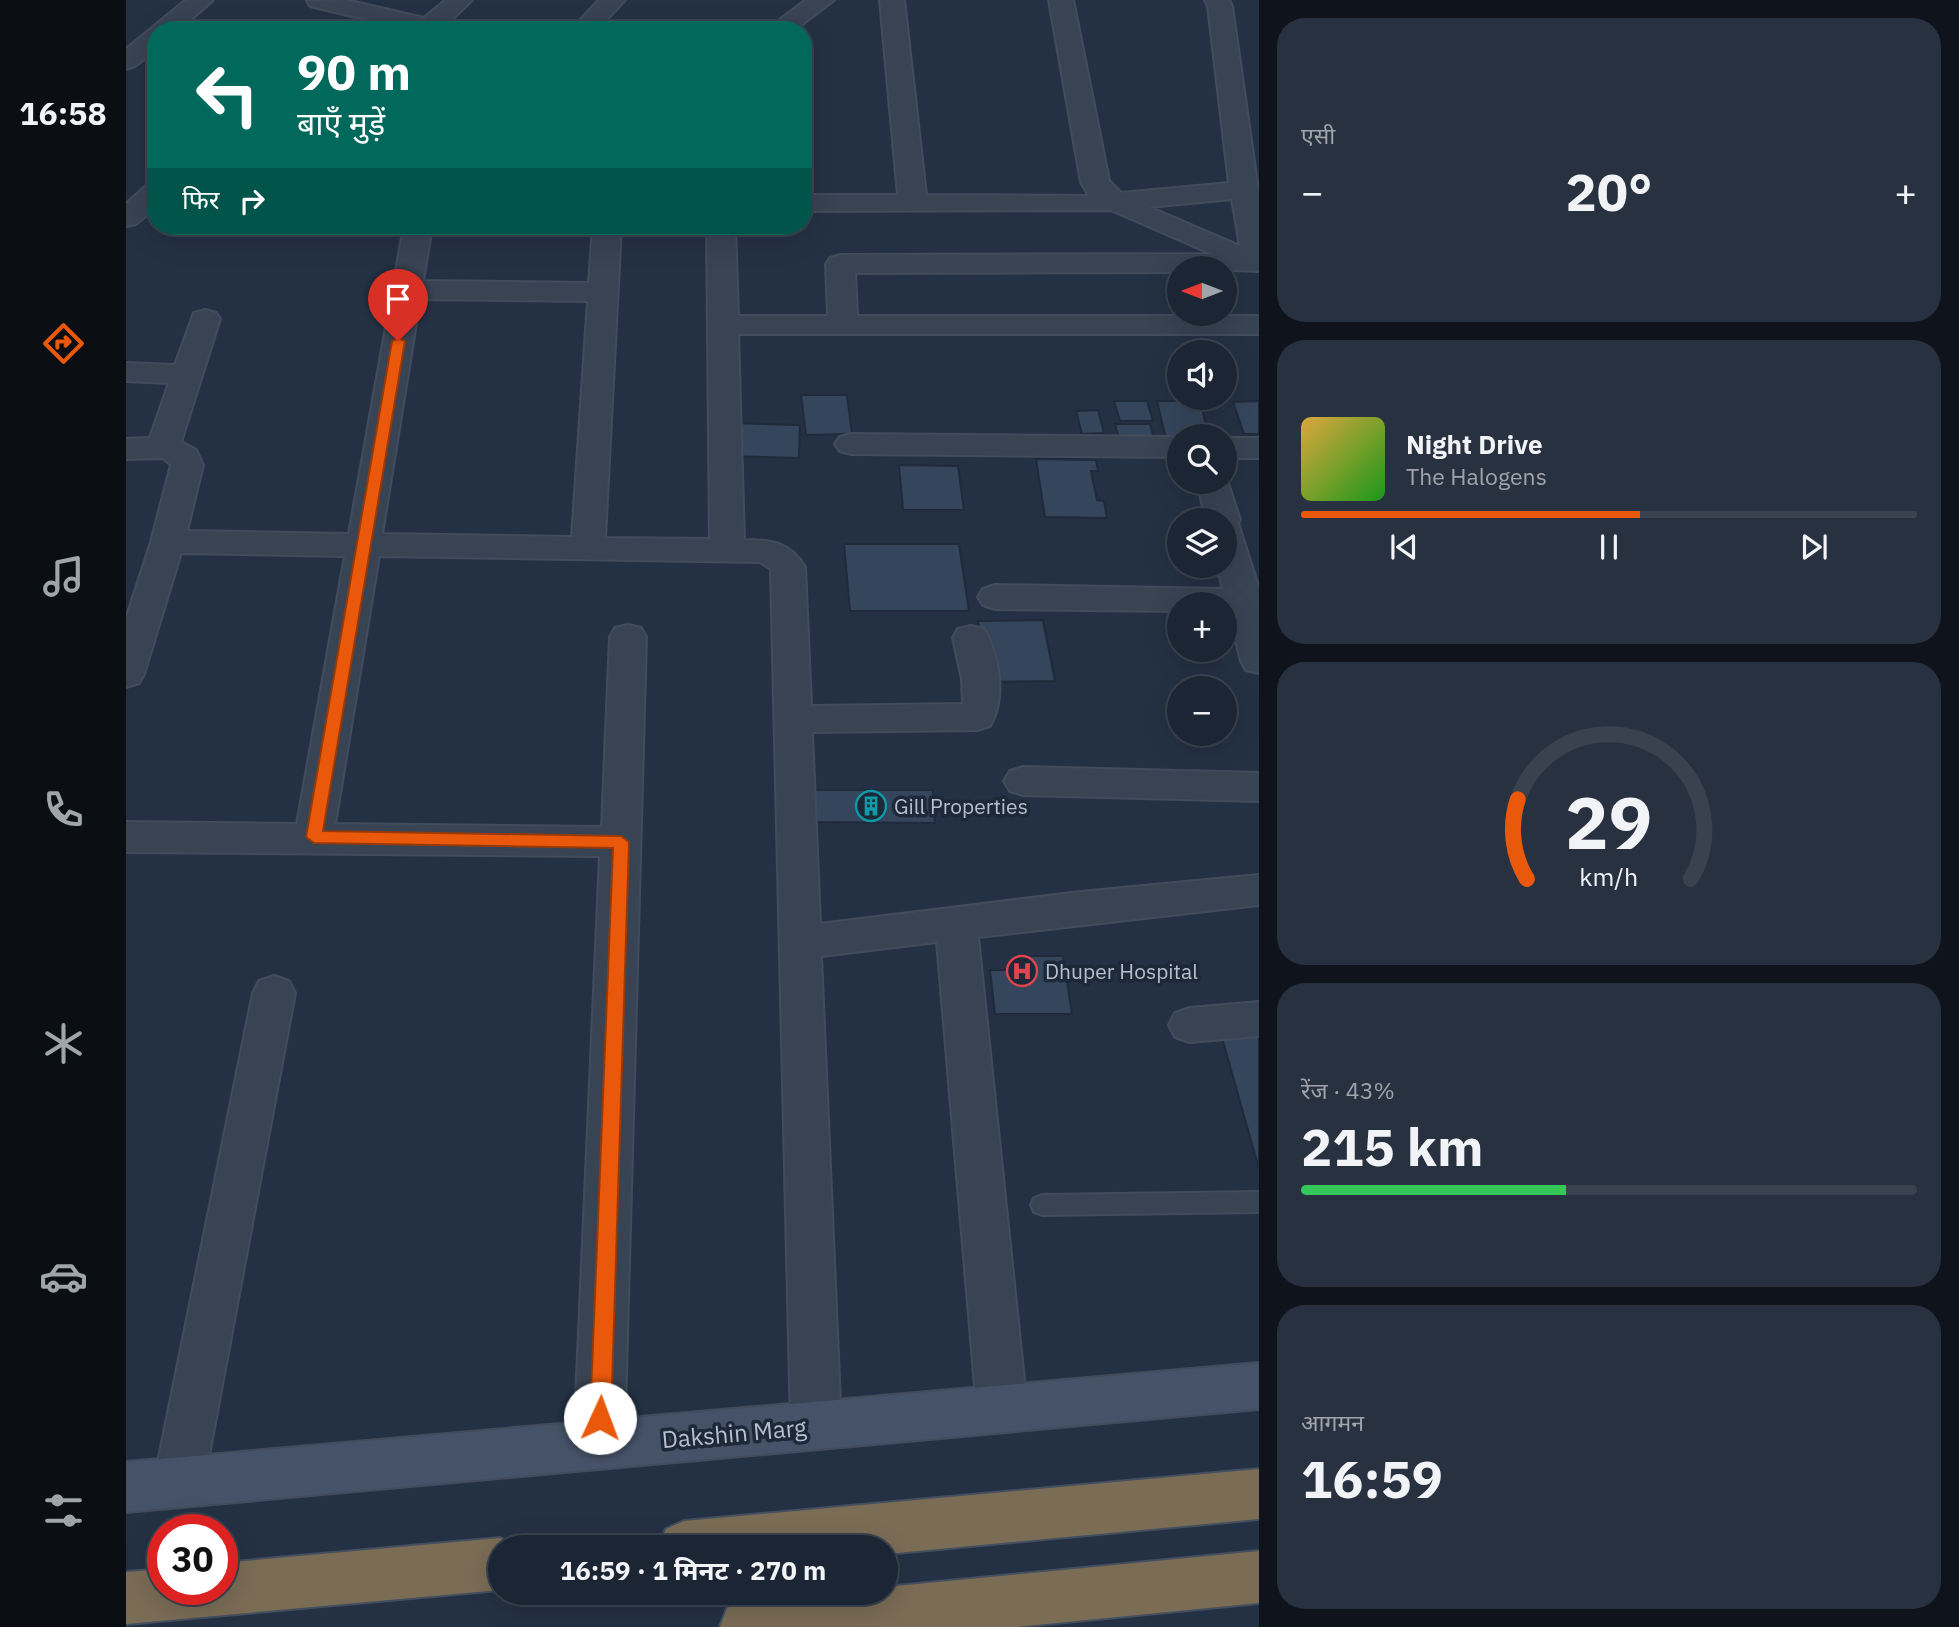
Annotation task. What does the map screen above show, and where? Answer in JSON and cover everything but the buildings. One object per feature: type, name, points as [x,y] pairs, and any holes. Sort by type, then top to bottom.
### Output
[{"type":"highway","points":[[814,1535],[1259,1494]]},
{"type":"highway","points":[[126,1598],[488,1565]]},
{"type":"highway","points":[[746,1627],[1259,1577]]},
{"type":"street","points":[[175,21],[201,0]]},
{"type":"street","points":[[317,0],[404,21]]},
{"type":"street","points":[[443,21],[460,0]]},
{"type":"street","points":[[592,21],[613,0]]},
{"type":"street","points":[[791,21],[821,0]]},
{"type":"street","points":[[892,0],[913,204]]},
{"type":"street","points":[[1061,0],[1096,182],[1104,194],[1118,203],[1258,264]]},
{"type":"street","points":[[1217,0],[1220,6],[1244,190],[1258,264]]},
{"type":"street","points":[[358,21],[368,12]]},
{"type":"street","points":[[126,63],[147,45]]},
{"type":"street","points":[[126,63],[147,69]]},
{"type":"street","points":[[812,203],[1118,203],[1244,190]]},
{"type":"street","points":[[126,218],[147,200]]},
{"type":"street","points":[[314,837],[416,235]]},
{"type":"street","points":[[588,548],[607,235]]},
{"type":"street","points":[[721,235],[727,551]]},
{"type":"street","points":[[843,325],[841,264],[1258,264]]},
{"type":"street","points":[[407,290],[605,292]]},
{"type":"street","points":[[163,449],[205,319]]},
{"type":"street","points":[[723,325],[1259,325]]},
{"type":"street","points":[[126,372],[188,374]]},
{"type":"street","points":[[851,444],[1167,447]]},
{"type":"street","points":[[1237,448],[1259,448]]},
{"type":"street","points":[[126,449],[176,451],[185,457],[187,465],[168,542],[126,674]]},
{"type":"street","points":[[168,542],[763,551],[780,557],[788,567],[816,1426]]},
{"type":"street","points":[[1237,562],[1251,600],[1259,661]]},
{"type":"street","points":[[995,597],[1251,600]]},
{"type":"street","points":[[600,1445],[628,637]]},
{"type":"street","points":[[793,719],[977,717],[982,710],[983,699],[971,638]]},
{"type":"street","points":[[1023,781],[1259,787]]},
{"type":"street","points":[[126,837],[621,842]]},
{"type":"street","points":[[800,943],[1259,890]]},
{"type":"street","points":[[956,923],[1002,1409]]},
{"type":"street","points":[[179,1482],[274,993]]},
{"type":"street","points":[[1191,1026],[1259,1019]]},
{"type":"street","name":"Dakshin Marg","points":[[126,1487],[1259,1386]]},
{"type":"street","points":[[988,1627],[1259,1602]]},
{"type":"lane","points":[[1042,1205],[1259,1202]]},
{"type":"place","name":"Gill Properties","points":[[871,806]]},
{"type":"place","name":"Dhuper Hospital","points":[[1022,971]]},
{"type":"route","points":[[398,341],[314,837],[621,842],[600,1418]]}]
